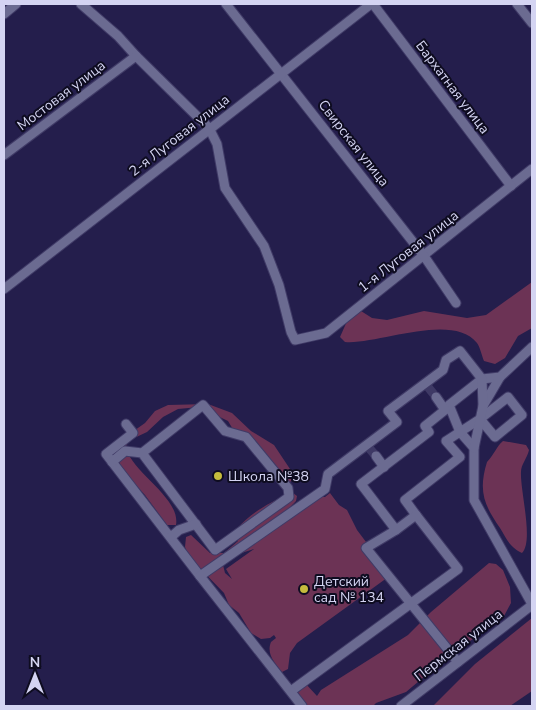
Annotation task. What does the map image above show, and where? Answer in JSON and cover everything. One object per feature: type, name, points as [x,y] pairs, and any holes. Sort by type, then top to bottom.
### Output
[{"type":"street","points":[[4,14],[16,4]]},
{"type":"street","points":[[81,4],[118,36],[209,128]]},
{"type":"street","name":"Свирская улица","points":[[226,4],[424,256],[456,304]]},
{"type":"street","name":"2-я Луговая улица","points":[[4,289],[209,128],[372,4]]},
{"type":"street","name":"Бархатная улица","points":[[372,4],[511,186]]},
{"type":"street","points":[[517,4],[532,23]]},
{"type":"street","name":"Мостовая улица","points":[[4,155],[136,56]]},
{"type":"street","name":"1-я Луговая улица","points":[[209,128],[217,144],[225,188],[264,246],[279,285],[290,332],[295,340],[326,333],[532,169]]},
{"type":"street","points":[[483,406],[500,377],[532,347]]},
{"type":"street","points":[[200,576],[307,504],[325,489],[328,474],[368,447],[397,422],[388,411],[426,385],[443,370],[446,360],[460,350],[482,379],[483,406],[474,448],[474,500],[532,604]]},
{"type":"street","points":[[474,448],[460,432],[449,404],[482,379],[500,377]]},
{"type":"street","points":[[291,691],[458,569],[404,500],[460,457],[446,441],[480,419],[508,397],[522,415],[495,437],[480,419]]},
{"type":"street","points":[[396,530],[361,484],[430,432],[425,426],[445,410],[436,398]]},
{"type":"street","points":[[112,462],[125,451],[142,453],[203,405],[225,431],[246,437],[288,488],[289,497],[215,550],[142,453]]},
{"type":"street","points":[[126,424],[133,433],[106,454],[302,706]]},
{"type":"street","points":[[376,456],[384,467]]},
{"type":"street","points":[[416,515],[396,530],[366,548],[458,662]]},
{"type":"street","points":[[171,537],[179,530],[196,524]]},
{"type":"street","name":"Пермская улица","points":[[401,706],[532,604]]},
{"type":"shaded area","points":[[532,282],[532,328],[518,336],[505,358],[495,364],[484,361],[477,343],[466,334],[450,330],[414,332],[359,342],[345,342],[340,337],[348,319],[356,311],[361,311],[372,318],[387,320],[424,311],[467,318],[486,315]]},
{"type":"shaded area","points":[[208,404],[232,413],[251,431],[274,445],[292,472],[292,480],[289,483],[234,431],[228,421],[199,407],[178,409],[163,417],[147,432],[130,440],[126,446],[135,465],[171,504],[176,525],[167,525],[145,495],[121,469],[115,457],[115,448],[121,440],[145,423],[155,411],[168,405]]},
{"type":"shaded area","points":[[503,441],[526,445],[529,450],[521,472],[527,527],[527,538],[522,553],[509,542],[486,505],[484,497],[483,481],[487,462]]},
{"type":"shaded area","points":[[293,493],[297,496],[296,501],[278,520],[314,497],[325,497],[330,493],[339,505],[347,510],[357,530],[391,575],[297,643],[290,653],[288,669],[282,672],[270,654],[271,642],[276,638],[274,635],[270,638],[261,639],[251,633],[239,613],[229,605],[224,593],[189,557],[185,547],[186,537],[191,535],[210,553],[224,553],[238,541],[237,529],[242,523],[262,508]],"holes":[[[254,549],[226,569],[232,579],[225,573],[223,565],[232,556]]]},
{"type":"shaded area","points":[[489,563],[496,564],[503,570],[510,587],[511,603],[504,616],[481,629],[473,639],[456,650],[406,692],[376,703],[373,706],[304,706],[295,689],[305,683],[317,696],[321,690],[408,635],[431,612]]},
{"type":"shaded area","points":[[532,618],[532,691],[510,706],[433,706],[475,664]]},
{"type":"tunnel","points":[[428,387],[436,397]]},
{"type":"tunnel","points":[[369,448],[376,456]]},
{"type":"place","name":"Школа №38","points":[[218,476]]},
{"type":"place","name":"Детский сад № 134","points":[[304,589]]}]
